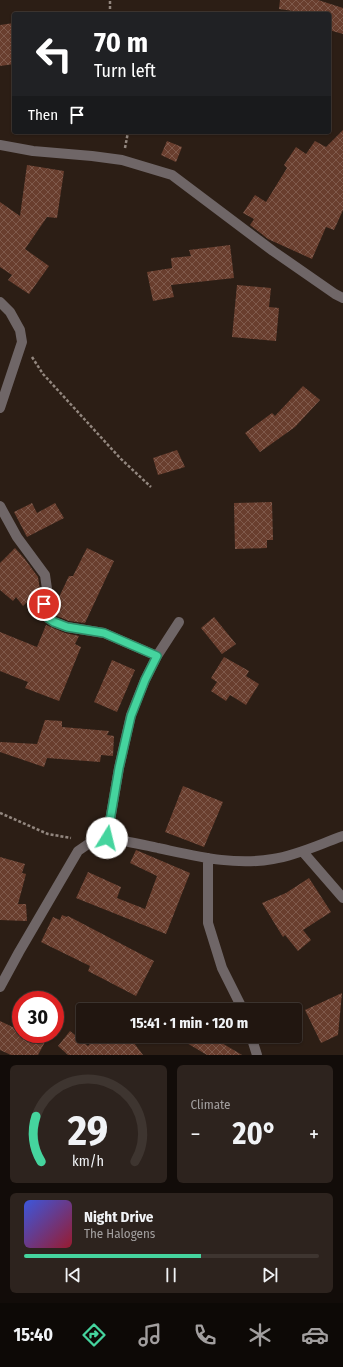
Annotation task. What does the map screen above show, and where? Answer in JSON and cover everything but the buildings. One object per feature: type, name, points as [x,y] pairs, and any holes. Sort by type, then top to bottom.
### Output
[{"type":"street","points":[[0,145],[122,160],[172,175],[273,251],[343,298]]},
{"type":"street","points":[[0,302],[10,312],[20,330],[22,342],[0,408]]},
{"type":"street","points":[[0,506],[17,537],[45,575],[47,589],[44,604],[45,612],[48,618],[67,627],[104,633],[157,656]]},
{"type":"street","points":[[107,838],[119,768],[131,716],[145,680],[157,656],[178,622]]},
{"type":"street","points":[[0,987],[78,851],[94,840],[107,838],[208,858],[252,862],[274,859],[303,852],[322,843],[343,836]]},
{"type":"street","points":[[303,852],[343,898]]},
{"type":"street","points":[[208,858],[208,923],[222,968],[240,1003]]},
{"type":"street","points":[[253,1043],[257,1055]]},
{"type":"path","points":[[110,0],[110,12]]},
{"type":"path","points":[[22,342],[43,374],[120,458],[151,487]]},
{"type":"path","points":[[0,813],[32,828],[57,837],[94,840]]},
{"type":"route","points":[[44,604],[45,612],[48,618],[54,622],[67,627],[104,633],[147,653],[157,656],[138,696],[131,716],[119,768],[107,838]]}]
